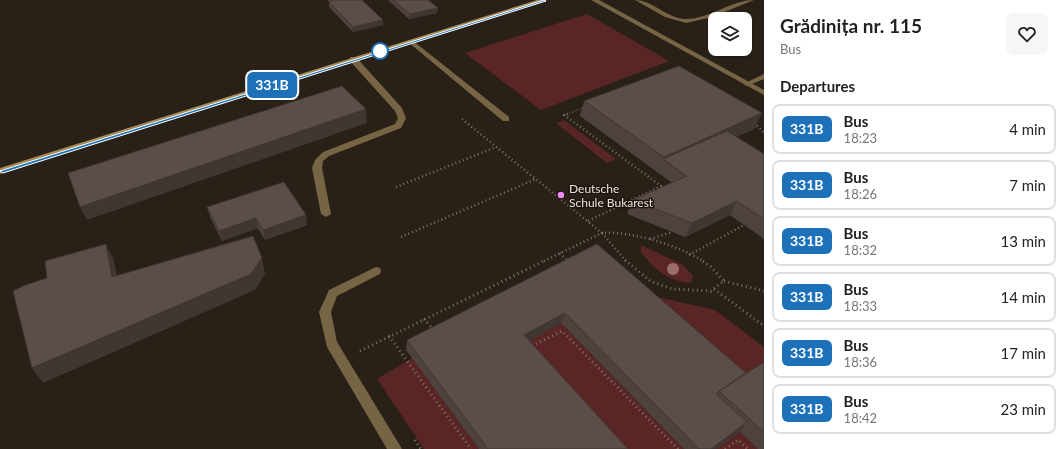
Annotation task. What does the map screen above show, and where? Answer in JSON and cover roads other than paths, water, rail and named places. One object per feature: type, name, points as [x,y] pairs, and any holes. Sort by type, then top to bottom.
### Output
[{"type":"street","points":[[0,171],[544,0]]},
{"type":"street","points":[[594,0],[764,93]]},
{"type":"street","points":[[638,0],[673,17],[686,21],[698,19],[751,0]]},
{"type":"street","points":[[410,41],[506,119]]},
{"type":"street","points":[[326,214],[317,168],[319,160],[326,154],[398,126],[402,118],[398,110],[353,59]]},
{"type":"street","points":[[747,84],[764,76]]},
{"type":"street","points":[[376,271],[333,293],[325,312],[331,343],[394,449]]},
{"type":"place","name":"Deutsche Schule Bukarest","points":[[561,195]]}]
